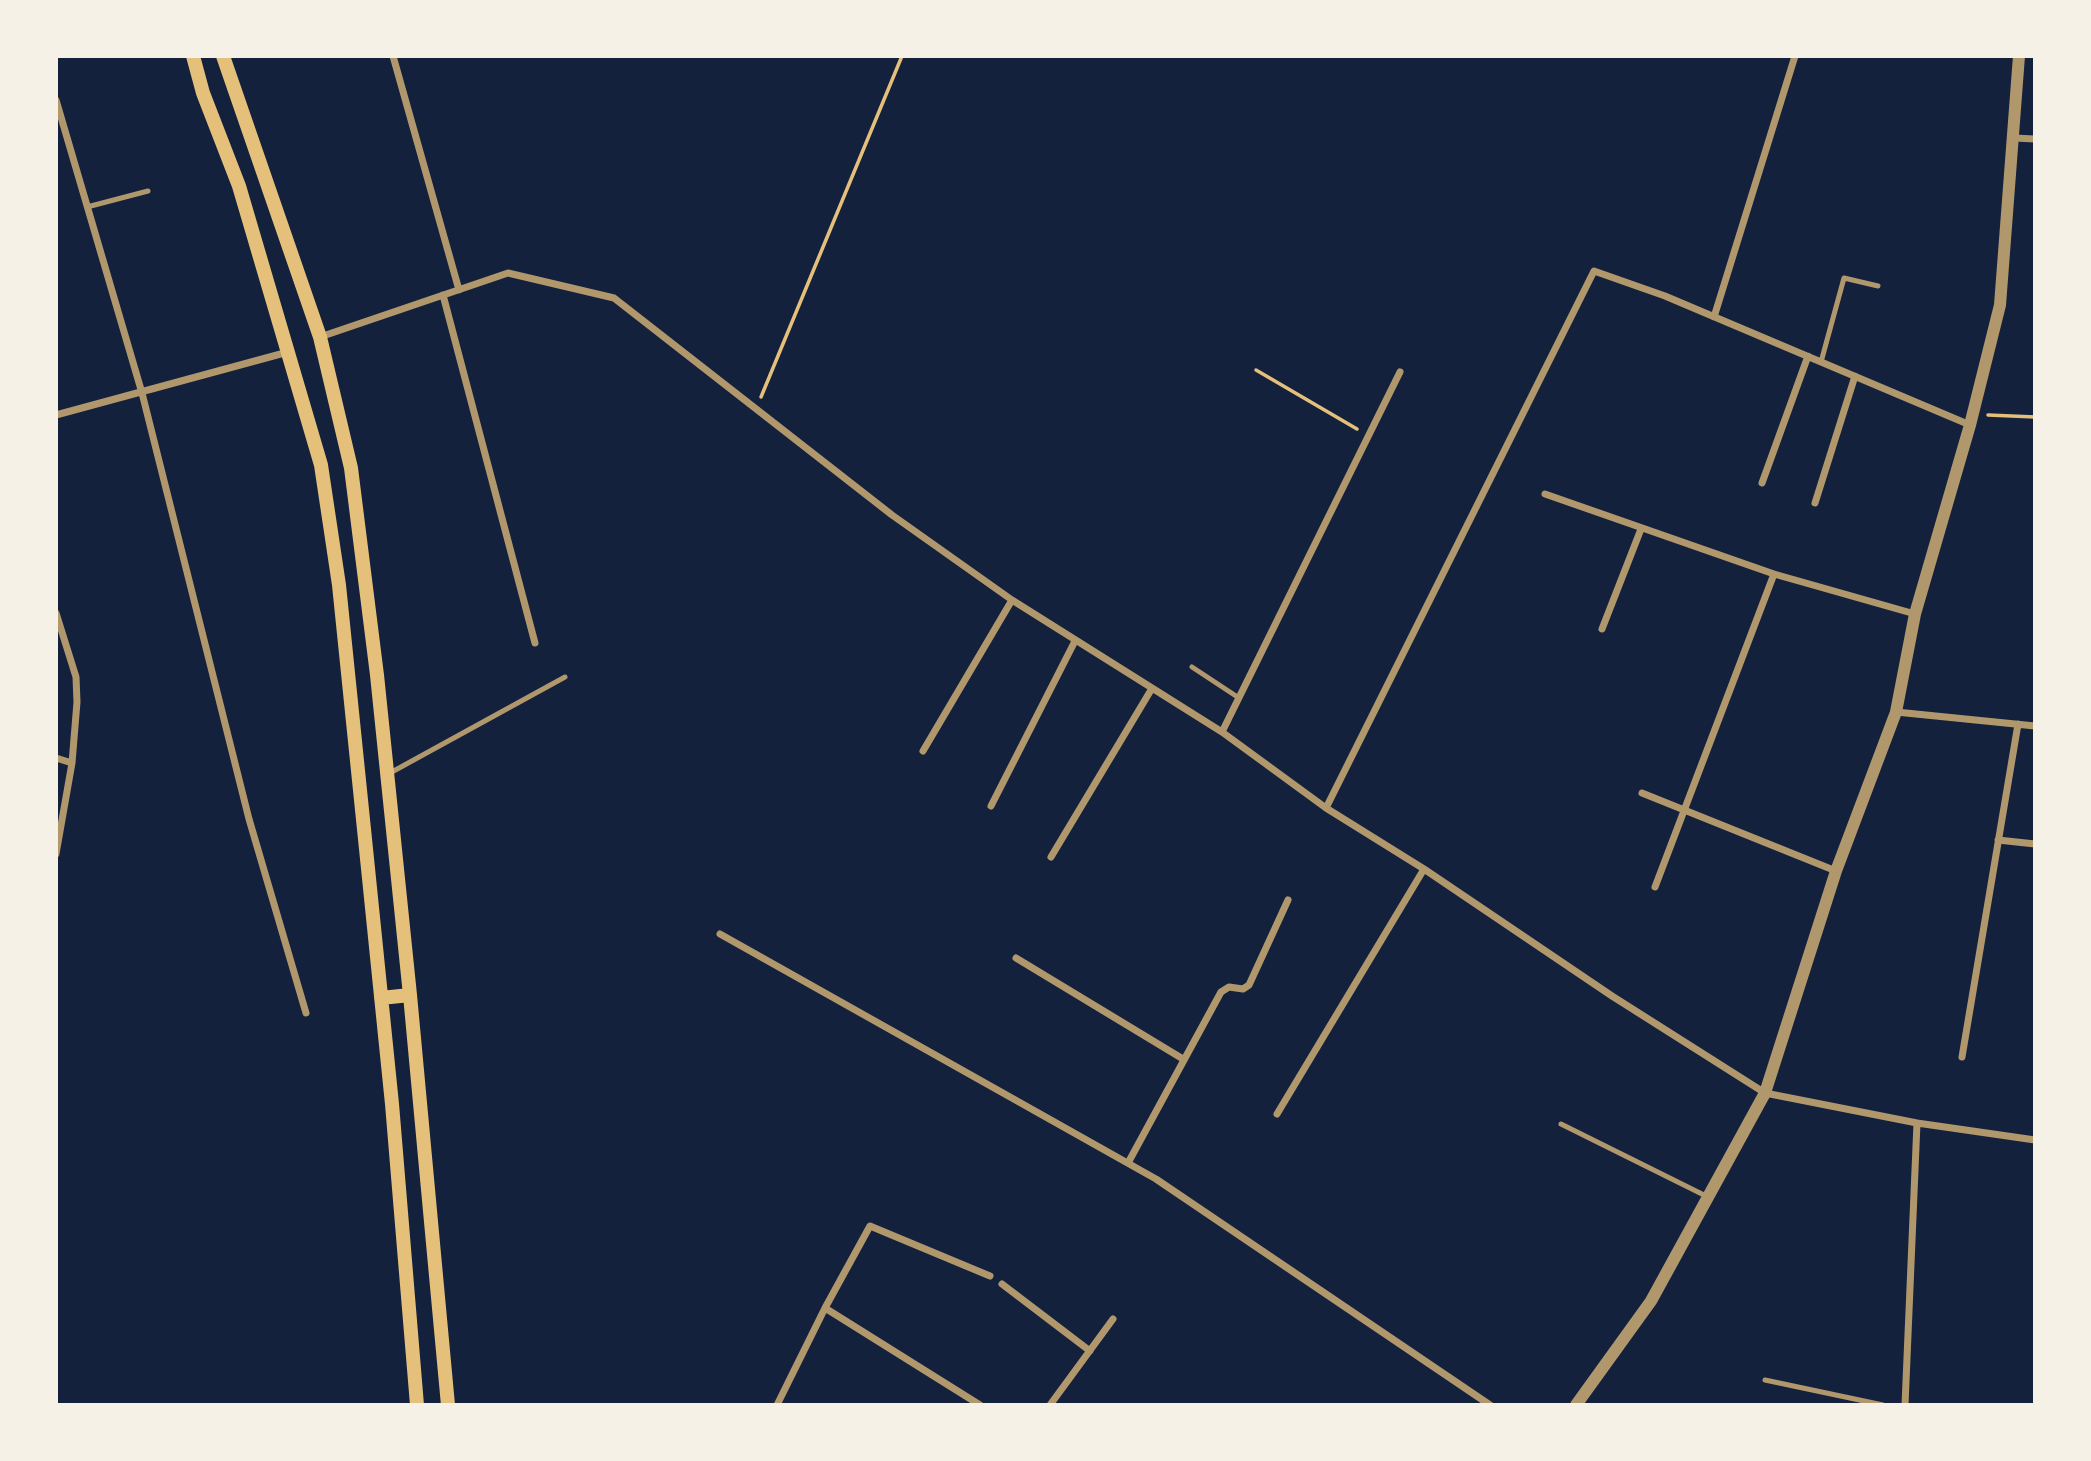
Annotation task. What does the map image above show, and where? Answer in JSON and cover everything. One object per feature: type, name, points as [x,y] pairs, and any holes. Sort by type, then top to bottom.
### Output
[{"type":"main road","points":[[192,56],[203,93],[239,186],[321,465],[339,584],[381,998],[417,1405]]},
{"type":"main road","points":[[223,56],[320,337],[351,468],[410,995],[448,1405]]},
{"type":"main road","points":[[381,998],[410,995]]},
{"type":"street","points":[[393,56],[459,290]]},
{"type":"street","points":[[1714,317],[1795,56]]},
{"type":"street","points":[[1576,1405],[1651,1301],[1765,1093],[1836,871],[1896,712],[1915,614],[1971,420],[2000,305],[2019,56]]},
{"type":"street","points":[[56,100],[142,393],[248,819],[306,1013]]},
{"type":"street","points":[[2014,138],[2035,139]]},
{"type":"street","points":[[1326,808],[1594,271],[1971,420]]},
{"type":"street","points":[[320,337],[508,273],[614,299],[892,515],[1012,600],[1151,690],[1222,732],[1326,808],[1424,869],[1612,996],[1765,1093],[1917,1123],[2035,1140]]},
{"type":"street","points":[[443,295],[535,643]]},
{"type":"street","points":[[56,415],[289,352]]},
{"type":"street","points":[[1762,483],[1808,356]]},
{"type":"street","points":[[1222,732],[1400,372]]},
{"type":"street","points":[[1815,503],[1854,376]]},
{"type":"street","points":[[1545,494],[1774,574],[1915,614]]},
{"type":"street","points":[[1602,629],[1641,529]]},
{"type":"street","points":[[1655,887],[1774,574]]},
{"type":"street","points":[[923,751],[1012,600]]},
{"type":"street","points":[[56,613],[76,677],[77,702],[72,763],[56,854]]},
{"type":"street","points":[[991,806],[1075,641]]},
{"type":"street","points":[[1052,857],[1151,690]]},
{"type":"street","points":[[1896,712],[2035,726]]},
{"type":"street","points":[[1962,1057],[2018,724]]},
{"type":"street","points":[[56,758],[72,763]]},
{"type":"street","points":[[1642,793],[1836,871]]},
{"type":"street","points":[[1998,840],[2035,844]]},
{"type":"street","points":[[1278,1114],[1424,869]]},
{"type":"street","points":[[1128,1163],[1221,992],[1229,987],[1243,989],[1249,985],[1287,900]]},
{"type":"street","points":[[720,934],[1167,1186],[1490,1405]]},
{"type":"street","points":[[1016,958],[1183,1059]]},
{"type":"street","points":[[1905,1405],[1917,1123]]},
{"type":"street","points":[[778,1405],[825,1308],[870,1226],[990,1276]]},
{"type":"street","points":[[1002,1284],[1090,1351]]},
{"type":"street","points":[[825,1308],[980,1405]]},
{"type":"street","points":[[1050,1405],[1113,1319]]},
{"type":"lane","points":[[87,208],[148,191]]},
{"type":"lane","points":[[1821,362],[1844,278],[1878,286]]},
{"type":"lane","points":[[1192,667],[1239,698]]},
{"type":"lane","points":[[387,774],[565,677]]},
{"type":"lane","points":[[1561,1124],[1708,1197]]},
{"type":"lane","points":[[1765,1380],[1883,1405]]},
{"type":"path","points":[[756,409],[902,56]]},
{"type":"path","points":[[1256,370],[1368,436]]},
{"type":"path","points":[[1971,420],[2035,417]]}]
